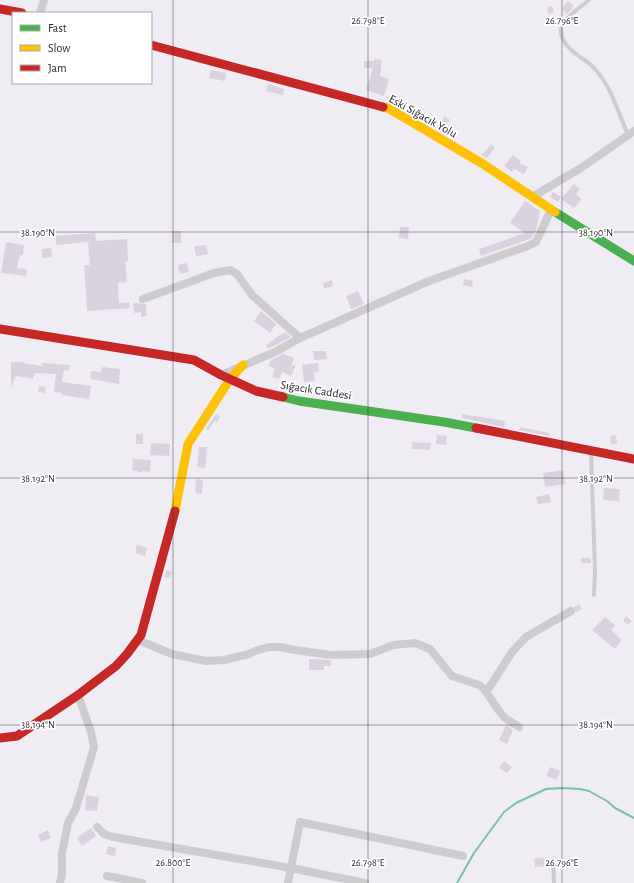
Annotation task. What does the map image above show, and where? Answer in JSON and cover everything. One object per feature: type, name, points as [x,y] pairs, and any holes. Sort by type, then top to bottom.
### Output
[{"type":"street","points":[[40,12],[44,0]]},
{"type":"street","points":[[0,9],[16,12]]},
{"type":"street","name":"Eski Sığacık Yolu","points":[[152,45],[388,108],[483,164],[551,210],[634,261]]},
{"type":"street","points":[[532,197],[581,168],[631,133]]},
{"type":"street","points":[[221,375],[275,352],[300,338],[429,281],[536,242],[551,210]]},
{"type":"street","points":[[143,299],[214,273],[230,270],[237,274],[252,295],[300,338]]},
{"type":"street","name":"Sığacık Caddesi","points":[[0,329],[194,360],[221,375],[256,391],[299,401],[373,410],[444,422],[591,452],[634,459]]},
{"type":"street","points":[[0,738],[17,736],[78,695],[116,666],[138,640],[141,635],[175,514],[188,444],[230,379],[243,365]]},
{"type":"street","points":[[485,690],[489,688],[512,652],[526,637],[571,611]]},
{"type":"street","points":[[138,640],[172,654],[206,661],[224,660],[249,654],[262,648],[274,646],[331,655],[370,654],[393,645],[415,643],[430,649],[452,676],[479,686],[485,690],[502,714],[519,727]]},
{"type":"street","points":[[60,883],[62,875],[62,853],[68,823],[76,808],[94,747],[91,732],[78,695]]},
{"type":"street","points":[[288,883],[300,822],[463,856]]},
{"type":"street","points":[[97,827],[104,834],[113,836],[365,883]]},
{"type":"street","points":[[107,876],[142,883]]},
{"type":"lane","points":[[589,0],[565,21],[561,28],[563,39],[570,49],[600,75],[631,133]]},
{"type":"lane","points":[[591,452],[595,571],[594,595]]},
{"type":"lane","points":[[554,859],[554,883]]},
{"type":"building","points":[[568,1],[574,6],[567,14],[562,9]]},
{"type":"building","points":[[552,6],[554,12],[548,14],[547,7]]},
{"type":"building","points":[[375,59],[382,60],[380,76],[389,79],[384,96],[366,90],[373,68],[364,68],[364,61],[374,61]]},
{"type":"building","points":[[211,70],[226,73],[225,81],[209,78]]},
{"type":"building","points":[[268,84],[284,89],[283,95],[266,91]]},
{"type":"building","points":[[445,116],[450,120],[444,128],[439,124]]},
{"type":"building","points":[[491,144],[495,148],[487,158],[482,155]]},
{"type":"building","points":[[513,155],[521,161],[519,163],[528,167],[524,174],[514,169],[512,172],[504,166]]},
{"type":"building","points":[[574,184],[580,189],[576,194],[582,199],[574,208],[561,199]]},
{"type":"building","points":[[553,192],[561,197],[558,202],[550,197]]},
{"type":"building","points":[[525,201],[540,211],[536,230],[532,238],[481,256],[479,249],[525,233],[510,223]]},
{"type":"building","points":[[400,227],[409,227],[408,239],[399,238]]},
{"type":"building","points":[[172,231],[181,231],[181,243],[172,243]]},
{"type":"building","points":[[95,233],[96,241],[127,239],[128,261],[125,262],[127,282],[118,283],[118,286],[119,303],[129,302],[130,308],[87,311],[84,265],[90,265],[88,242],[56,245],[56,236]]},
{"type":"building","points":[[6,242],[24,245],[23,255],[20,255],[17,268],[27,269],[26,276],[1,273]]},
{"type":"building","points":[[206,245],[208,254],[196,256],[194,246]]},
{"type":"building","points":[[51,248],[52,257],[42,258],[42,249]]},
{"type":"building","points":[[187,263],[189,272],[180,274],[178,265]]},
{"type":"building","points":[[464,279],[473,281],[472,287],[463,285]]},
{"type":"building","points":[[332,280],[333,286],[324,289],[323,283]]},
{"type":"building","points":[[358,291],[364,304],[351,309],[346,296]]},
{"type":"building","points":[[133,303],[146,304],[147,316],[141,317],[141,312],[134,313]]},
{"type":"building","points":[[261,311],[276,324],[270,333],[254,321]]},
{"type":"building","points":[[285,332],[291,337],[268,349],[266,345]]},
{"type":"building","points":[[313,351],[326,351],[327,359],[314,360]]},
{"type":"building","points":[[283,354],[294,358],[291,366],[296,365],[291,376],[282,372],[279,379],[272,377],[275,368],[268,366],[271,360]]},
{"type":"building","points":[[11,362],[23,362],[42,366],[42,363],[70,365],[69,371],[64,370],[62,382],[91,386],[89,399],[62,395],[62,393],[54,392],[56,374],[34,373],[33,379],[16,376],[11,388]]},
{"type":"building","points":[[318,363],[319,372],[314,372],[315,381],[304,382],[302,365]]},
{"type":"building","points":[[102,367],[120,369],[119,384],[90,379],[91,371],[101,372]]},
{"type":"building","points":[[39,386],[46,387],[45,393],[38,392]]},
{"type":"building","points":[[216,414],[220,417],[217,422],[214,421],[209,430],[206,429]]},
{"type":"building","points":[[462,414],[505,421],[504,427],[462,418]]},
{"type":"building","points":[[520,427],[549,433],[549,436],[519,430]]},
{"type":"building","points":[[136,434],[143,434],[143,444],[136,444]]},
{"type":"building","points":[[437,435],[447,436],[446,445],[436,444]]},
{"type":"building","points":[[616,435],[617,444],[611,444],[610,436]]},
{"type":"building","points":[[412,442],[431,443],[430,450],[412,449]]},
{"type":"building","points":[[151,443],[170,444],[169,456],[150,455]]},
{"type":"building","points":[[199,447],[207,447],[205,468],[197,467]]},
{"type":"building","points":[[133,459],[151,460],[150,472],[143,471],[143,473],[132,470]]},
{"type":"building","points":[[563,470],[565,484],[545,487],[543,473]]},
{"type":"building","points":[[196,479],[203,480],[202,494],[195,493]]},
{"type":"building","points":[[604,488],[620,489],[619,501],[603,500]]},
{"type":"building","points":[[549,494],[551,502],[538,504],[536,497]]},
{"type":"building","points":[[137,545],[147,548],[145,556],[135,553]]},
{"type":"building","points":[[581,558],[591,558],[591,563],[581,563]]},
{"type":"building","points":[[166,570],[172,572],[170,578],[165,577]]},
{"type":"building","points":[[579,604],[582,609],[576,612],[574,607]]},
{"type":"building","points":[[626,616],[632,621],[628,625],[623,621]]},
{"type":"building","points":[[605,617],[615,625],[611,630],[622,640],[615,649],[592,630]]},
{"type":"building","points":[[309,659],[331,660],[331,666],[324,666],[324,670],[309,670]]},
{"type":"building","points":[[506,725],[513,730],[507,744],[499,740]]},
{"type":"building","points":[[504,761],[512,767],[507,773],[499,768]]},
{"type":"building","points":[[550,767],[560,771],[557,780],[546,776]]},
{"type":"building","points":[[86,795],[99,797],[97,811],[85,810]]},
{"type":"building","points":[[91,828],[96,836],[82,846],[77,838]]},
{"type":"building","points":[[48,830],[51,838],[41,842],[38,835]]},
{"type":"building","points":[[108,846],[116,848],[115,856],[106,854]]},
{"type":"building","points":[[544,858],[545,866],[535,867],[534,859]]},
{"type":"waterway","points":[[457,883],[474,853],[504,812],[516,803],[546,789],[562,788],[589,791],[607,801],[615,808],[634,818]]},
{"type":"traffic: fast","points":[[555,212],[634,261]]},
{"type":"traffic: fast","points":[[283,397],[299,401],[476,428]]},
{"type":"traffic: slow","points":[[383,107],[388,108],[483,164],[555,212]]},
{"type":"traffic: slow","points":[[175,511],[188,444],[230,379],[243,365]]},
{"type":"traffic: jam","points":[[0,9],[16,12]]},
{"type":"traffic: jam","points":[[152,45],[383,107]]},
{"type":"traffic: jam","points":[[0,329],[194,360],[221,375],[256,391],[283,397]]},
{"type":"traffic: jam","points":[[476,428],[634,459]]},
{"type":"traffic: jam","points":[[0,738],[17,736],[78,695],[116,666],[127,654],[141,635],[175,511]]}]
